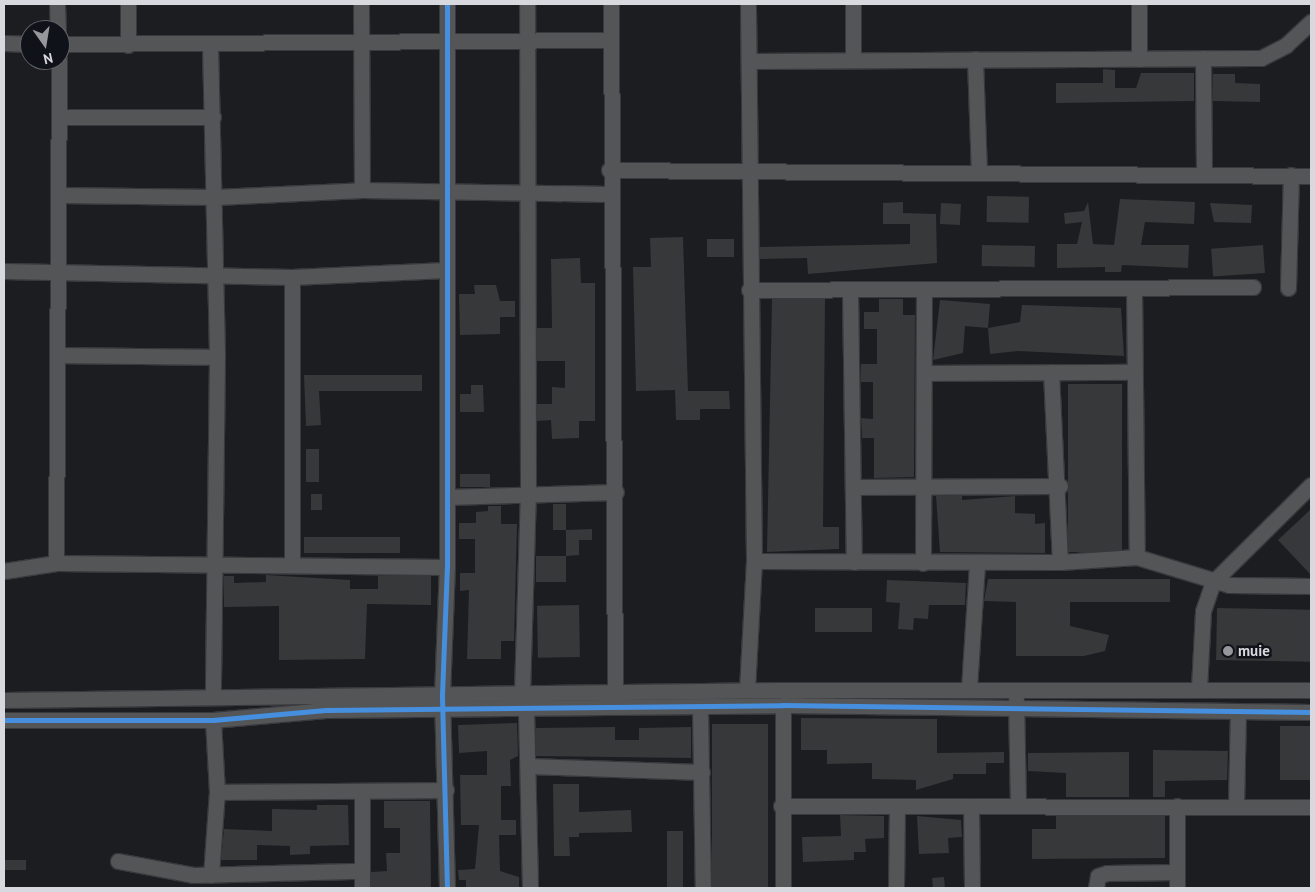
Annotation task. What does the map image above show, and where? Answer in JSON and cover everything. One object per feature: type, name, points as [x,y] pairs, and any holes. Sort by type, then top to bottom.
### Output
[{"type":"street","points":[[58,4],[58,20]]},
{"type":"street","points":[[128,4],[128,45]]},
{"type":"street","points":[[360,4],[362,190]]},
{"type":"street","points":[[447,4],[445,192],[447,568],[442,695],[445,712],[447,888]]},
{"type":"street","points":[[522,693],[528,495],[527,4]]},
{"type":"street","points":[[611,4],[609,194],[616,492],[614,692]]},
{"type":"street","points":[[747,690],[754,562],[749,290],[748,4]]},
{"type":"street","points":[[853,4],[853,60]]},
{"type":"street","points":[[1138,4],[1139,59]]},
{"type":"street","points":[[749,61],[1260,58],[1286,44],[1311,22]]},
{"type":"street","points":[[70,44],[210,45],[448,38],[611,40]]},
{"type":"street","points":[[4,44],[20,44]]},
{"type":"street","points":[[210,45],[216,197],[217,357],[213,695]]},
{"type":"street","points":[[1204,58],[1204,174]]},
{"type":"street","points":[[975,60],[979,172]]},
{"type":"street","points":[[56,563],[60,355],[58,195],[59,70]]},
{"type":"street","points":[[60,117],[214,116]]},
{"type":"street","points":[[609,170],[1311,176]]},
{"type":"street","points":[[1288,288],[1291,175]]},
{"type":"street","points":[[58,195],[216,197],[362,190],[609,194]]},
{"type":"street","points":[[4,271],[216,277],[292,277],[446,270]]},
{"type":"street","points":[[292,277],[292,564]]},
{"type":"street","points":[[749,290],[1253,287]]},
{"type":"street","points":[[1134,288],[1137,556]]},
{"type":"street","points":[[850,289],[854,562]]},
{"type":"street","points":[[924,289],[924,563]]},
{"type":"street","points":[[60,355],[217,357]]},
{"type":"street","points":[[1051,372],[1060,486],[1060,562]]},
{"type":"street","points":[[924,373],[1134,372]]},
{"type":"street","points":[[1199,688],[1203,611],[1213,582],[1311,485]]},
{"type":"street","points":[[853,487],[1060,486]]},
{"type":"street","points":[[447,497],[616,492]]},
{"type":"street","points":[[754,562],[1060,562],[1137,556],[1213,582],[1311,586]]},
{"type":"street","points":[[969,688],[977,562]]},
{"type":"street","points":[[4,571],[56,563],[292,564],[447,568]]},
{"type":"street","points":[[4,700],[213,695],[442,695],[969,688],[1311,690]]},
{"type":"street","points":[[1016,688],[1018,806]]},
{"type":"street","points":[[783,705],[781,806],[783,888]]},
{"type":"street","points":[[4,720],[213,720],[326,710],[445,712],[783,705],[1016,710],[1311,712]]},
{"type":"street","points":[[700,707],[703,888]]},
{"type":"street","points":[[526,710],[529,766],[530,888]]},
{"type":"street","points":[[1236,806],[1238,711]]},
{"type":"street","points":[[211,874],[217,792],[213,720]]},
{"type":"street","points":[[529,766],[702,772]]},
{"type":"street","points":[[217,792],[446,790]]},
{"type":"street","points":[[362,791],[362,888]]},
{"type":"street","points":[[781,806],[1311,807]]},
{"type":"street","points":[[896,806],[896,888]]},
{"type":"street","points":[[971,806],[972,888]]},
{"type":"street","points":[[1177,806],[1177,888]]},
{"type":"street","points":[[118,861],[211,874],[362,871]]},
{"type":"street","points":[[1096,888],[1098,876],[1107,872],[1176,872]]},
{"type":"building","points":[[1103,69],[1115,70],[1115,88],[1136,88],[1141,73],[1194,73],[1194,101],[1056,103],[1056,83],[1103,83]]},
{"type":"building","points":[[1213,74],[1235,74],[1235,83],[1260,84],[1260,102],[1213,101]]},
{"type":"building","points":[[987,196],[1029,197],[1029,223],[987,222]]},
{"type":"building","points":[[1120,199],[1195,202],[1194,224],[1145,222],[1141,245],[1189,245],[1188,268],[1122,265],[1121,272],[1105,272],[1105,267],[1057,268],[1057,244],[1077,244],[1082,222],[1065,224],[1064,213],[1084,211],[1088,202],[1093,244],[1114,245]]},
{"type":"building","points":[[903,202],[903,213],[936,214],[937,263],[808,274],[807,258],[760,259],[760,247],[910,244],[910,224],[883,224],[883,203]]},
{"type":"building","points":[[941,203],[961,204],[960,225],[940,224]]},
{"type":"building","points":[[1210,203],[1252,205],[1251,223],[1214,222]]},
{"type":"building","points":[[683,237],[688,391],[729,391],[730,409],[700,409],[700,420],[676,420],[675,390],[636,391],[633,267],[651,267],[650,238]]},
{"type":"building","points":[[707,239],[734,239],[734,257],[707,257]]},
{"type":"building","points":[[982,245],[1035,246],[1035,267],[982,266]]},
{"type":"building","points":[[1263,245],[1265,273],[1213,277],[1211,249]]},
{"type":"building","points":[[580,258],[581,283],[595,283],[595,421],[579,421],[579,438],[552,439],[551,420],[537,421],[537,404],[552,404],[552,387],[565,388],[565,361],[537,361],[537,328],[552,328],[551,259]]},
{"type":"building","points":[[474,285],[496,285],[500,301],[515,301],[515,317],[500,317],[500,334],[460,335],[459,294],[475,294]]},
{"type":"building","points":[[772,299],[825,299],[823,527],[839,527],[839,549],[767,552]]},
{"type":"building","points":[[879,299],[903,299],[903,315],[915,315],[914,477],[874,478],[874,438],[862,438],[861,418],[873,419],[873,382],[861,382],[861,364],[877,364],[877,329],[864,329],[864,312],[879,312]]},
{"type":"building","points":[[940,300],[990,304],[988,328],[965,326],[963,353],[933,360]]},
{"type":"building","points":[[1022,305],[1121,308],[1124,356],[1018,351],[990,354],[988,328],[1020,322]]},
{"type":"building","points":[[304,375],[422,375],[422,391],[319,391],[321,425],[306,426]]},
{"type":"building","points":[[1068,384],[1122,384],[1122,552],[1068,552]]},
{"type":"building","points":[[471,385],[483,385],[484,412],[460,412],[460,394],[471,394]]},
{"type":"building","points":[[306,449],[319,449],[319,482],[306,482]]},
{"type":"building","points":[[460,474],[490,474],[490,487],[460,487]]},
{"type":"building","points":[[311,494],[322,494],[322,510],[311,510]]},
{"type":"building","points":[[936,496],[962,496],[962,500],[1015,496],[1015,513],[1035,514],[1035,524],[1045,523],[1045,553],[940,552]]},
{"type":"building","points":[[553,504],[566,504],[566,530],[553,530]]},
{"type":"building","points":[[488,506],[501,506],[501,524],[517,524],[514,641],[501,641],[501,659],[467,659],[469,590],[460,591],[460,573],[475,573],[475,539],[459,539],[459,523],[476,523],[476,512],[488,511]]},
{"type":"building","points":[[1311,509],[1311,575],[1278,540]]},
{"type":"building","points":[[592,529],[592,540],[579,540],[579,555],[566,556],[566,530]]},
{"type":"building","points":[[304,537],[400,537],[400,553],[304,553]]},
{"type":"building","points":[[536,556],[566,556],[566,582],[536,582]]},
{"type":"building","points":[[266,575],[350,580],[350,589],[378,589],[378,576],[431,576],[431,605],[367,604],[365,659],[279,660],[279,606],[224,607],[224,576],[234,576],[234,583],[266,582]]},
{"type":"building","points":[[988,579],[1170,579],[1170,602],[1070,602],[1070,626],[1109,635],[1105,651],[1084,656],[1016,656],[1016,602],[984,601]]},
{"type":"building","points":[[887,580],[966,583],[965,605],[929,605],[928,619],[914,618],[913,630],[898,629],[900,603],[886,602]]},
{"type":"building","points":[[579,605],[580,657],[538,658],[537,606]]},
{"type":"building","points":[[815,608],[872,608],[872,632],[815,632]]},
{"type":"building","points":[[1217,608],[1311,610],[1310,662],[1216,660]]},
{"type":"building","points":[[801,718],[937,719],[937,753],[1004,752],[1004,763],[986,763],[986,774],[953,774],[953,779],[916,790],[916,780],[872,779],[872,763],[827,764],[827,750],[801,750]]},
{"type":"building","points":[[517,723],[518,756],[510,760],[511,786],[501,786],[501,820],[516,820],[516,835],[499,835],[500,871],[519,877],[519,888],[466,888],[466,880],[459,880],[458,870],[475,869],[479,825],[461,825],[460,775],[487,775],[487,751],[459,753],[458,725]]},
{"type":"building","points":[[712,724],[768,724],[768,888],[712,888]]},
{"type":"building","points":[[1280,726],[1311,726],[1311,780],[1280,780]]},
{"type":"building","points":[[615,727],[615,740],[639,740],[639,728],[691,727],[691,758],[536,756],[536,728]]},
{"type":"building","points":[[1153,750],[1228,751],[1227,780],[1165,781],[1165,797],[1153,797]]},
{"type":"building","points":[[1129,752],[1129,797],[1066,797],[1066,773],[1028,771],[1028,753]]},
{"type":"building","points":[[553,784],[579,784],[579,812],[631,810],[632,832],[579,833],[579,837],[569,837],[570,856],[554,856]]},
{"type":"building","points":[[384,801],[430,801],[431,887],[371,888],[371,872],[387,871],[386,853],[400,853],[400,828],[384,828]]},
{"type":"building","points":[[317,805],[348,805],[349,845],[310,846],[310,854],[290,855],[290,846],[257,845],[257,860],[221,860],[224,829],[272,831],[272,809],[317,810]]},
{"type":"building","points":[[840,815],[884,816],[884,838],[865,839],[866,852],[854,852],[854,860],[803,862],[802,837],[841,836]]},
{"type":"building","points":[[917,816],[961,820],[962,837],[948,838],[949,853],[919,854]]},
{"type":"building","points":[[1056,816],[1165,816],[1165,858],[1032,859],[1032,829],[1056,829]]},
{"type":"building","points":[[667,831],[683,831],[683,888],[667,888]]},
{"type":"building","points":[[4,860],[26,860],[26,870],[4,870]]},
{"type":"building","points":[[944,877],[945,888],[933,888],[932,878]]},
{"type":"cycle path","points":[[447,4],[447,567],[442,695],[447,888]]},
{"type":"cycle path","points":[[4,720],[213,720],[326,710],[783,705],[1311,712]]},
{"type":"place","name":"muie","points":[[1228,651]]}]
